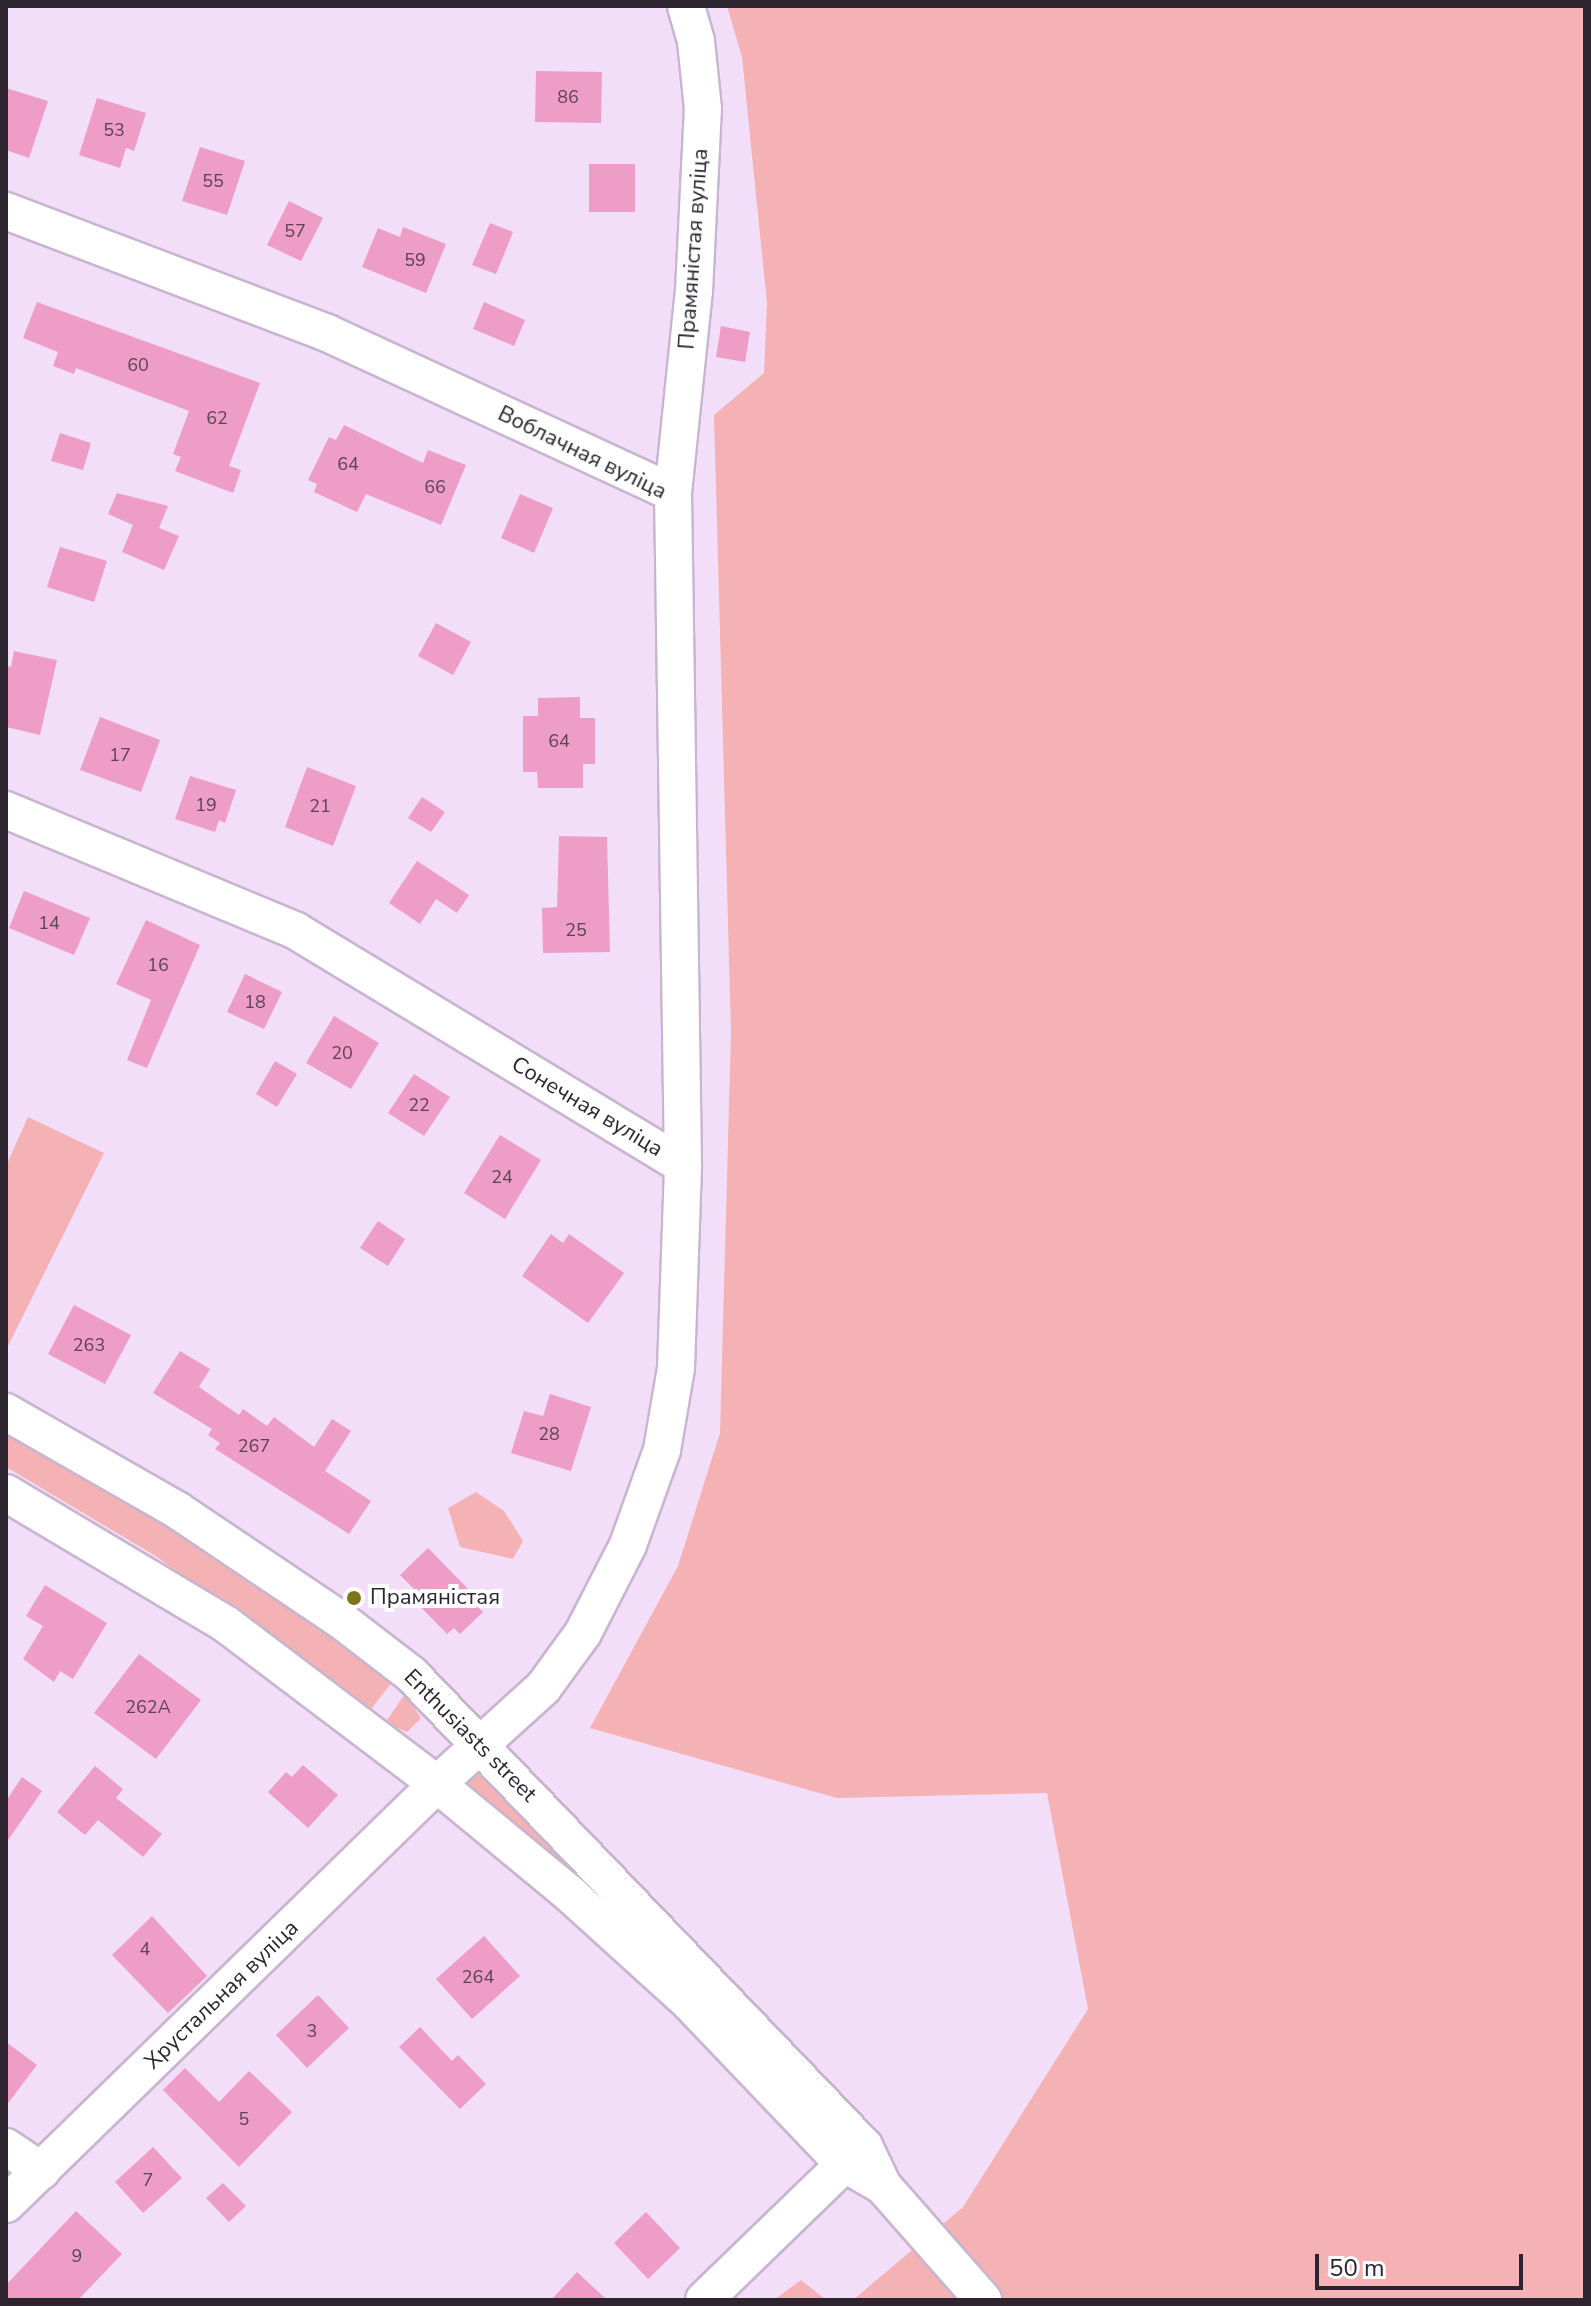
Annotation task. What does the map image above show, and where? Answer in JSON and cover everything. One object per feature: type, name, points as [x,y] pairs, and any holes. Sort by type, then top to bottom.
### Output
[{"type":"street","name":"Прамяністая вуліца","points":[[673,493],[694,291],[703,109],[696,41],[686,6]]},
{"type":"street","name":"Воблачная вуліца","points":[[6,211],[327,333],[673,493],[683,1165]]},
{"type":"street","name":"Сонечная вуліца","points":[[6,810],[296,931],[683,1165],[676,1368],[662,1450],[628,1545],[583,1633],[543,1688],[437,1784]]},
{"type":"street","name":"Enthusiasts street","points":[[6,1412],[107,1466],[342,1621],[411,1674],[480,1743],[853,2154]]},
{"type":"street","points":[[6,1493],[227,1625],[437,1784],[571,1895],[853,2154],[983,2300]]},
{"type":"street","name":"Хрустальная вуліца","points":[[6,2204],[437,1784]]},
{"type":"street","points":[[6,2147],[42,2171]]},
{"type":"street","points":[[704,2300],[853,2154]]},
{"type":"shaded area","points":[[727,6],[1585,6],[1585,2300],[853,2300],[963,2207],[1088,2009],[1047,1793],[837,1798],[590,1728],[678,1566],[720,1433],[731,1032],[714,415],[764,373],[767,303],[742,57]]},
{"type":"shaded area","points":[[28,1117],[104,1153],[6,1350],[6,1166]]},
{"type":"shaded area","points":[[6,1426],[163,1517],[393,1681],[371,1709],[154,1555],[6,1467]]},
{"type":"shaded area","points":[[476,1492],[504,1511],[523,1541],[513,1559],[460,1547],[448,1508]]},
{"type":"shaded area","points":[[405,1694],[421,1718],[407,1732],[385,1723]]},
{"type":"shaded area","points":[[475,1768],[497,1782],[586,1884],[468,1790],[464,1781]]},
{"type":"shaded area","points":[[801,2280],[826,2300],[774,2300]]},
{"type":"building","points":[[536,71],[602,72],[601,123],[535,122]]},
{"type":"building","points":[[6,88],[48,101],[29,158],[6,150]]},
{"type":"building","points":[[97,98],[146,113],[134,151],[126,148],[120,168],[79,155]]},
{"type":"building","points":[[200,147],[245,161],[227,215],[182,201]]},
{"type":"building","points":[[589,164],[635,164],[635,212],[589,212]]},
{"type":"building","points":[[289,201],[323,218],[301,261],[267,245]]},
{"type":"building","points":[[490,223],[513,232],[496,274],[472,265]]},
{"type":"building","points":[[403,227],[446,244],[426,293],[362,267],[378,228],[400,237]]},
{"type":"building","points":[[37,302],[260,383],[229,466],[241,470],[233,493],[175,471],[181,457],[173,454],[189,411],[76,368],[74,374],[53,366],[58,352],[23,338]]},
{"type":"building","points":[[484,302],[525,320],[514,346],[473,329]]},
{"type":"building","points":[[721,326],[750,332],[745,362],[716,357]]},
{"type":"building","points":[[344,425],[423,463],[428,450],[466,465],[441,525],[366,494],[357,512],[314,492],[317,484],[308,480],[329,437],[336,440]]},
{"type":"building","points":[[60,433],[91,443],[83,470],[51,461]]},
{"type":"building","points":[[117,493],[168,506],[159,528],[179,536],[164,570],[122,552],[133,525],[108,514]]},
{"type":"building","points":[[520,494],[553,508],[534,553],[501,538]]},
{"type":"building","points":[[60,547],[107,561],[94,602],[47,587]]},
{"type":"building","points":[[436,623],[471,642],[453,675],[418,656]]},
{"type":"building","points":[[14,651],[57,660],[40,735],[6,727],[6,666],[11,667]]},
{"type":"building","points":[[580,697],[580,718],[595,718],[595,764],[583,764],[583,788],[538,788],[537,772],[523,772],[523,716],[538,716],[538,698]]},
{"type":"building","points":[[100,717],[160,740],[141,792],[80,770]]},
{"type":"building","points":[[307,767],[356,786],[333,846],[285,827]]},
{"type":"building","points":[[190,776],[236,790],[225,823],[219,820],[215,832],[175,819]]},
{"type":"building","points":[[422,797],[445,812],[431,832],[408,818]]},
{"type":"building","points":[[559,836],[607,837],[610,952],[543,953],[542,908],[557,907]]},
{"type":"building","points":[[417,861],[469,895],[457,913],[436,899],[420,924],[389,903]]},
{"type":"building","points":[[24,891],[90,918],[74,955],[9,928]]},
{"type":"building","points":[[146,920],[200,945],[147,1068],[127,1060],[151,1000],[116,984]]},
{"type":"building","points":[[245,974],[282,992],[264,1029],[227,1012]]},
{"type":"building","points":[[334,1016],[379,1043],[351,1089],[306,1063]]},
{"type":"building","points":[[275,1061],[297,1074],[277,1107],[256,1094]]},
{"type":"building","points":[[414,1074],[450,1097],[424,1136],[388,1113]]},
{"type":"building","points":[[500,1135],[541,1160],[505,1219],[464,1193]]},
{"type":"building","points":[[378,1221],[405,1239],[388,1266],[360,1248]]},
{"type":"building","points":[[551,1234],[563,1243],[569,1234],[624,1273],[588,1323],[522,1276]]},
{"type":"building","points":[[74,1305],[131,1335],[105,1384],[48,1354]]},
{"type":"building","points":[[180,1351],[210,1369],[199,1387],[239,1415],[243,1409],[267,1426],[274,1417],[314,1447],[332,1419],[351,1431],[325,1471],[371,1501],[349,1534],[215,1449],[220,1443],[208,1435],[212,1429],[153,1393]]},
{"type":"building","points":[[550,1394],[591,1407],[571,1471],[511,1453],[524,1411],[543,1416]]},
{"type":"building","points":[[428,1548],[480,1601],[476,1605],[483,1612],[460,1634],[454,1628],[447,1634],[409,1595],[415,1590],[400,1575]]},
{"type":"building","points":[[45,1585],[107,1623],[73,1679],[60,1671],[54,1682],[23,1659],[43,1626],[26,1616]]},
{"type":"building","points":[[139,1654],[201,1700],[156,1759],[94,1713]]},
{"type":"building","points":[[303,1765],[338,1795],[308,1828],[268,1792],[286,1772],[292,1777]]},
{"type":"building","points":[[95,1766],[123,1789],[116,1798],[162,1834],[143,1857],[98,1820],[85,1835],[57,1812]]},
{"type":"building","points":[[22,1777],[42,1791],[6,1843],[6,1801]]},
{"type":"building","points":[[152,1916],[207,1976],[168,2013],[112,1955]]},
{"type":"building","points":[[484,1936],[520,1976],[472,2019],[436,1979]]},
{"type":"building","points":[[318,1995],[349,2028],[307,2068],[276,2035]]},
{"type":"building","points":[[420,2027],[452,2061],[458,2055],[486,2084],[460,2109],[399,2047]]},
{"type":"building","points":[[6,2042],[37,2065],[6,2106]]},
{"type":"building","points":[[185,2068],[219,2102],[249,2071],[292,2112],[239,2167],[163,2090]]},
{"type":"building","points":[[153,2147],[182,2178],[143,2213],[115,2182]]},
{"type":"building","points":[[223,2183],[246,2206],[229,2222],[206,2198]]},
{"type":"building","points":[[76,2211],[122,2254],[78,2300],[6,2300],[6,2285]]},
{"type":"building","points":[[646,2212],[680,2248],[648,2279],[614,2243]]},
{"type":"building","points":[[577,2272],[607,2300],[551,2300]]},
{"type":"place","name":"Прамяністая","points":[[354,1598]]}]
